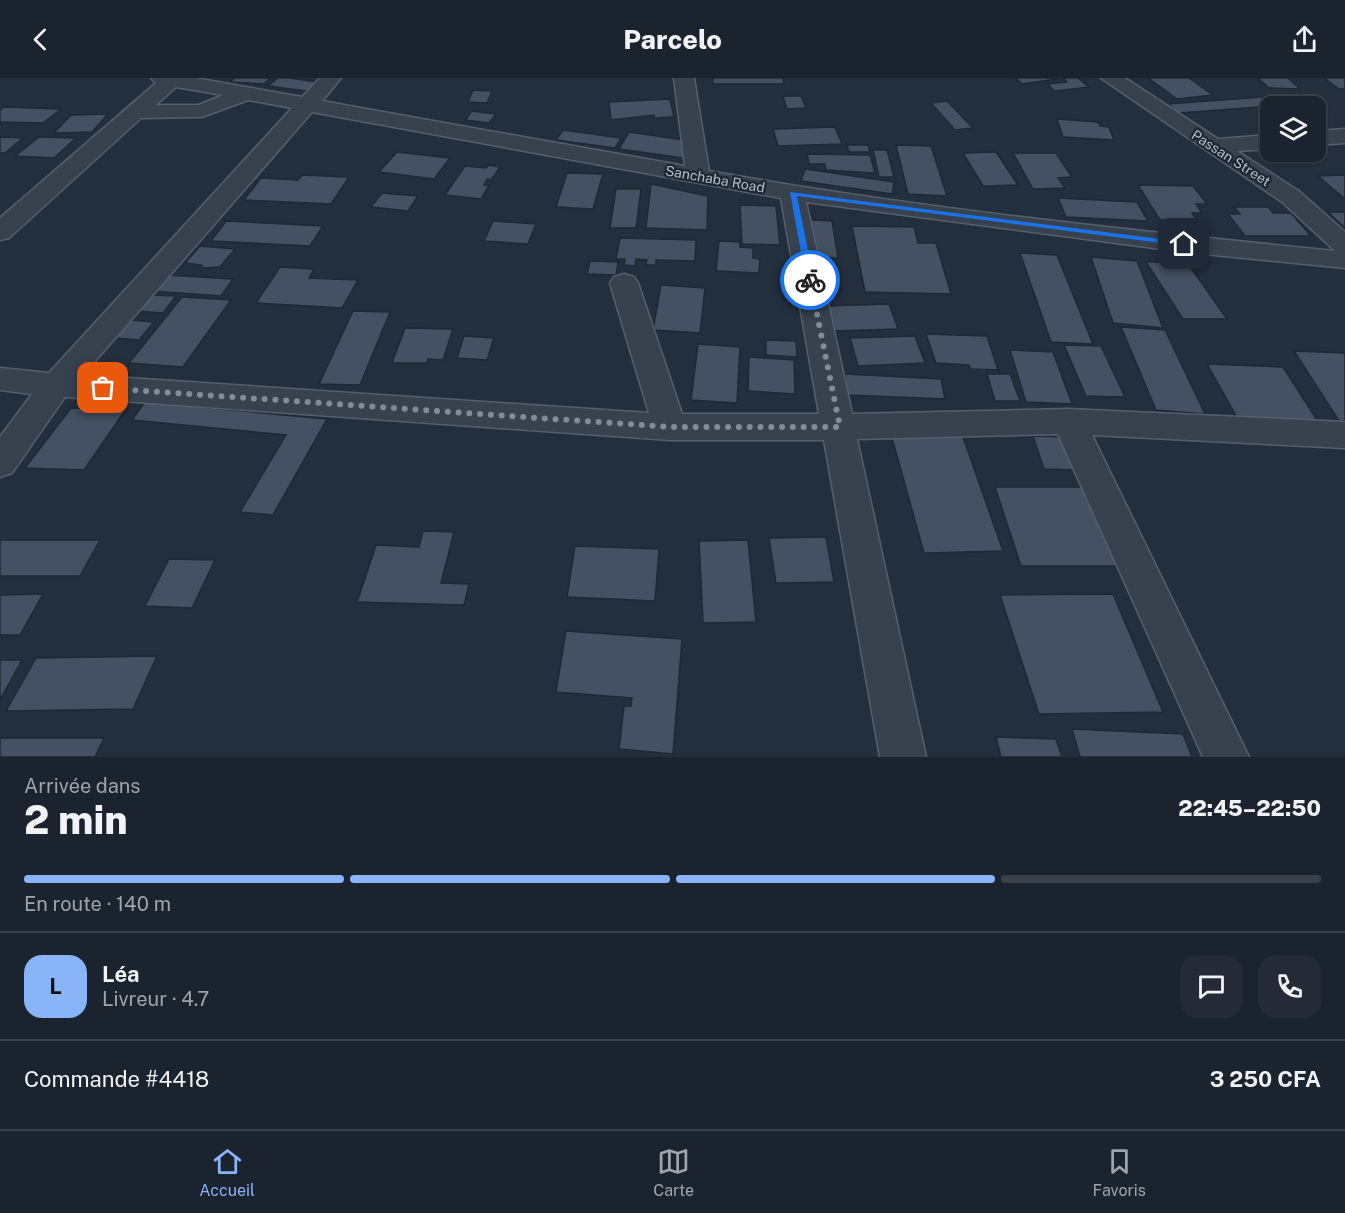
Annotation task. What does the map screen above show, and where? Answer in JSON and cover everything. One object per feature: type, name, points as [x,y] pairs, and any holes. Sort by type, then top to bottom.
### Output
[{"type":"street","points":[[0,463],[56,385],[331,78]]},
{"type":"street","points":[[684,78],[698,177]]},
{"type":"street","name":"Passan Street","points":[[1111,78],[1291,197],[1345,246]]},
{"type":"street","points":[[0,232],[136,112],[167,79]]},
{"type":"street","name":"Sanchaba Road","points":[[167,79],[792,193],[1184,244],[1345,260]]},
{"type":"street","points":[[136,112],[202,111],[248,93]]},
{"type":"street","points":[[1326,137],[1345,136]]},
{"type":"street","points":[[1213,146],[1260,143]]},
{"type":"street","points":[[792,193],[840,427],[903,757]]},
{"type":"street","points":[[624,283],[670,427]]},
{"type":"street","points":[[0,379],[56,385],[670,427],[840,427],[1069,421],[1345,435]]},
{"type":"street","points":[[1069,421],[1226,757]]},
{"type":"building","points":[[235,78],[270,78],[264,84],[230,82]]},
{"type":"building","points":[[278,78],[325,83],[314,92],[268,86]]},
{"type":"building","points":[[713,78],[783,78],[784,84],[713,84]]},
{"type":"building","points":[[1015,78],[1055,78],[1057,79],[1022,84]]},
{"type":"building","points":[[1063,78],[1078,78],[1089,87],[1055,91],[1047,84],[1067,82]]},
{"type":"building","points":[[1148,78],[1189,78],[1213,95],[1177,99]]},
{"type":"building","points":[[1258,78],[1288,78],[1300,89],[1269,88]]},
{"type":"building","points":[[1324,78],[1345,78],[1345,89],[1339,89]]},
{"type":"building","points":[[473,90],[492,91],[487,103],[468,102]]},
{"type":"building","points":[[783,96],[801,96],[806,108],[787,109]]},
{"type":"building","points":[[1260,97],[1260,107],[1179,113],[1168,104]]},
{"type":"building","points":[[670,99],[674,117],[655,118],[654,115],[611,120],[609,102]]},
{"type":"building","points":[[947,101],[973,128],[955,130],[931,103]]},
{"type":"building","points":[[4,107],[61,109],[43,123],[0,122],[0,110]]},
{"type":"building","points":[[472,111],[496,114],[489,123],[465,120]]},
{"type":"building","points":[[108,114],[92,132],[54,133],[71,115]]},
{"type":"building","points":[[1057,119],[1098,122],[1100,126],[1109,127],[1114,140],[1063,137]]},
{"type":"building","points":[[835,127],[842,144],[778,146],[773,129]]},
{"type":"building","points":[[563,130],[621,138],[615,148],[556,140]]},
{"type":"building","points":[[629,132],[691,141],[683,158],[619,149]]},
{"type":"building","points":[[0,137],[23,138],[5,153],[0,153]]},
{"type":"building","points":[[39,137],[76,138],[54,158],[15,156]]},
{"type":"building","points":[[847,145],[868,145],[870,152],[849,152]]},
{"type":"building","points":[[896,145],[931,146],[947,196],[908,194]]},
{"type":"building","points":[[873,150],[887,150],[894,177],[879,177]]},
{"type":"building","points":[[397,152],[450,158],[434,179],[379,172]]},
{"type":"building","points":[[996,152],[1018,185],[983,186],[963,153]]},
{"type":"building","points":[[1013,153],[1056,153],[1072,177],[1058,178],[1065,188],[1033,189]]},
{"type":"building","points":[[807,154],[870,155],[875,173],[826,170],[825,164],[809,164]]},
{"type":"building","points":[[489,165],[500,167],[491,180],[487,179],[484,185],[489,185],[481,199],[445,195],[465,166],[486,168]]},
{"type":"building","points":[[805,169],[894,182],[892,194],[801,181]]},
{"type":"building","points":[[567,173],[603,174],[593,209],[556,207]]},
{"type":"building","points":[[302,175],[349,177],[331,204],[244,200],[261,178],[298,180]]},
{"type":"building","points":[[1345,175],[1345,199],[1318,176]]},
{"type":"building","points":[[651,184],[708,196],[707,230],[646,228]]},
{"type":"building","points":[[1138,185],[1193,186],[1207,204],[1196,204],[1202,213],[1192,213],[1197,220],[1160,220]]},
{"type":"building","points":[[616,189],[641,189],[636,228],[610,228]]},
{"type":"building","points":[[382,193],[418,196],[408,211],[371,207]]},
{"type":"building","points":[[1058,198],[1137,202],[1148,221],[1066,217]]},
{"type":"building","points":[[740,205],[776,206],[780,245],[742,244]]},
{"type":"building","points":[[1234,207],[1268,207],[1273,213],[1291,213],[1311,236],[1245,236],[1228,214],[1240,214]]},
{"type":"building","points":[[1328,212],[1345,212],[1345,228]]},
{"type":"building","points":[[794,219],[832,221],[838,258],[798,257]]},
{"type":"building","points":[[226,221],[323,226],[310,246],[211,241]]},
{"type":"building","points":[[493,221],[536,224],[528,244],[484,241]]},
{"type":"building","points":[[852,226],[914,227],[918,243],[936,243],[951,294],[865,292]]},
{"type":"building","points":[[620,238],[696,240],[695,261],[656,260],[656,265],[646,265],[647,260],[636,259],[635,266],[624,265],[625,259],[616,259]]},
{"type":"building","points":[[719,241],[740,242],[740,247],[753,248],[753,258],[760,259],[759,273],[716,271]]},
{"type":"building","points":[[200,246],[235,249],[220,267],[204,268],[201,265],[185,263]]},
{"type":"building","points":[[1020,253],[1057,255],[1093,344],[1051,342]]},
{"type":"building","points":[[1091,257],[1137,261],[1163,328],[1113,323]]},
{"type":"building","points":[[590,261],[618,262],[616,275],[587,274]]},
{"type":"building","points":[[1146,262],[1187,262],[1227,319],[1183,319]]},
{"type":"building","points":[[280,267],[314,269],[309,278],[358,280],[342,308],[256,303]]},
{"type":"building","points":[[166,275],[233,279],[221,296],[152,291]]},
{"type":"building","points":[[661,285],[705,288],[700,333],[653,330]]},
{"type":"building","points":[[149,295],[176,296],[163,313],[136,311]]},
{"type":"building","points":[[182,297],[231,300],[183,367],[129,363]]},
{"type":"building","points":[[889,304],[898,329],[833,331],[826,306]]},
{"type":"building","points":[[353,311],[390,312],[360,385],[319,384]]},
{"type":"building","points":[[131,320],[154,322],[139,340],[116,338]]},
{"type":"building","points":[[1121,327],[1165,330],[1205,414],[1156,410]]},
{"type":"building","points":[[405,328],[453,329],[443,360],[428,359],[427,363],[392,363]]},
{"type":"building","points":[[926,334],[987,336],[998,370],[971,369],[969,365],[936,363]]},
{"type":"building","points":[[464,336],[494,338],[487,360],[457,358]]},
{"type":"building","points":[[915,336],[925,363],[858,366],[850,338]]},
{"type":"building","points":[[766,340],[796,341],[797,357],[766,355]]},
{"type":"building","points":[[698,344],[740,347],[737,403],[691,400]]},
{"type":"building","points":[[1064,345],[1101,346],[1125,397],[1086,396]]},
{"type":"building","points":[[1010,350],[1053,352],[1072,404],[1026,402]]},
{"type":"building","points":[[1294,351],[1345,353],[1345,421],[1339,421]]},
{"type":"building","points":[[749,357],[794,360],[795,394],[748,391]]},
{"type":"building","points":[[1207,364],[1283,367],[1319,423],[1238,419]]},
{"type":"building","points":[[845,374],[941,379],[945,399],[847,395]]},
{"type":"building","points":[[987,374],[1010,374],[1020,401],[995,401]]},
{"type":"building","points":[[145,402],[327,419],[273,515],[240,512],[286,435],[132,420]]},
{"type":"building","points":[[71,408],[126,409],[84,470],[25,468]]},
{"type":"building","points":[[1033,436],[1069,437],[1081,470],[1044,469]]},
{"type":"building","points":[[963,437],[1003,551],[924,553],[892,438]]},
{"type":"building","points":[[995,487],[1089,487],[1124,566],[1021,566]]},
{"type":"building","points":[[423,531],[454,532],[441,583],[469,584],[464,605],[357,602],[376,545],[419,547]]},
{"type":"building","points":[[826,537],[834,582],[776,583],[769,538]]},
{"type":"building","points":[[0,540],[100,540],[80,576],[0,576]]},
{"type":"building","points":[[748,540],[756,622],[703,623],[699,541]]},
{"type":"building","points":[[575,546],[659,549],[655,601],[567,597]]},
{"type":"building","points":[[169,559],[215,560],[192,608],[145,606]]},
{"type":"building","points":[[43,594],[20,635],[0,635],[0,595]]},
{"type":"building","points":[[1113,594],[1163,712],[1039,714],[1000,595]]},
{"type":"building","points":[[566,631],[682,639],[673,754],[619,749],[624,706],[631,706],[632,698],[556,692]]},
{"type":"building","points":[[157,656],[133,709],[6,711],[36,658]]},
{"type":"building","points":[[0,660],[22,660],[0,700]]},
{"type":"building","points":[[1072,729],[1183,734],[1192,757],[1080,757]]},
{"type":"building","points":[[996,737],[1056,739],[1062,757],[1001,757]]},
{"type":"building","points":[[0,738],[104,738],[95,757],[0,757]]},
{"type":"way so far","points":[[103,388],[670,427],[840,427],[810,280]]},
{"type":"route","points":[[810,280],[792,193],[1184,244]]}]
